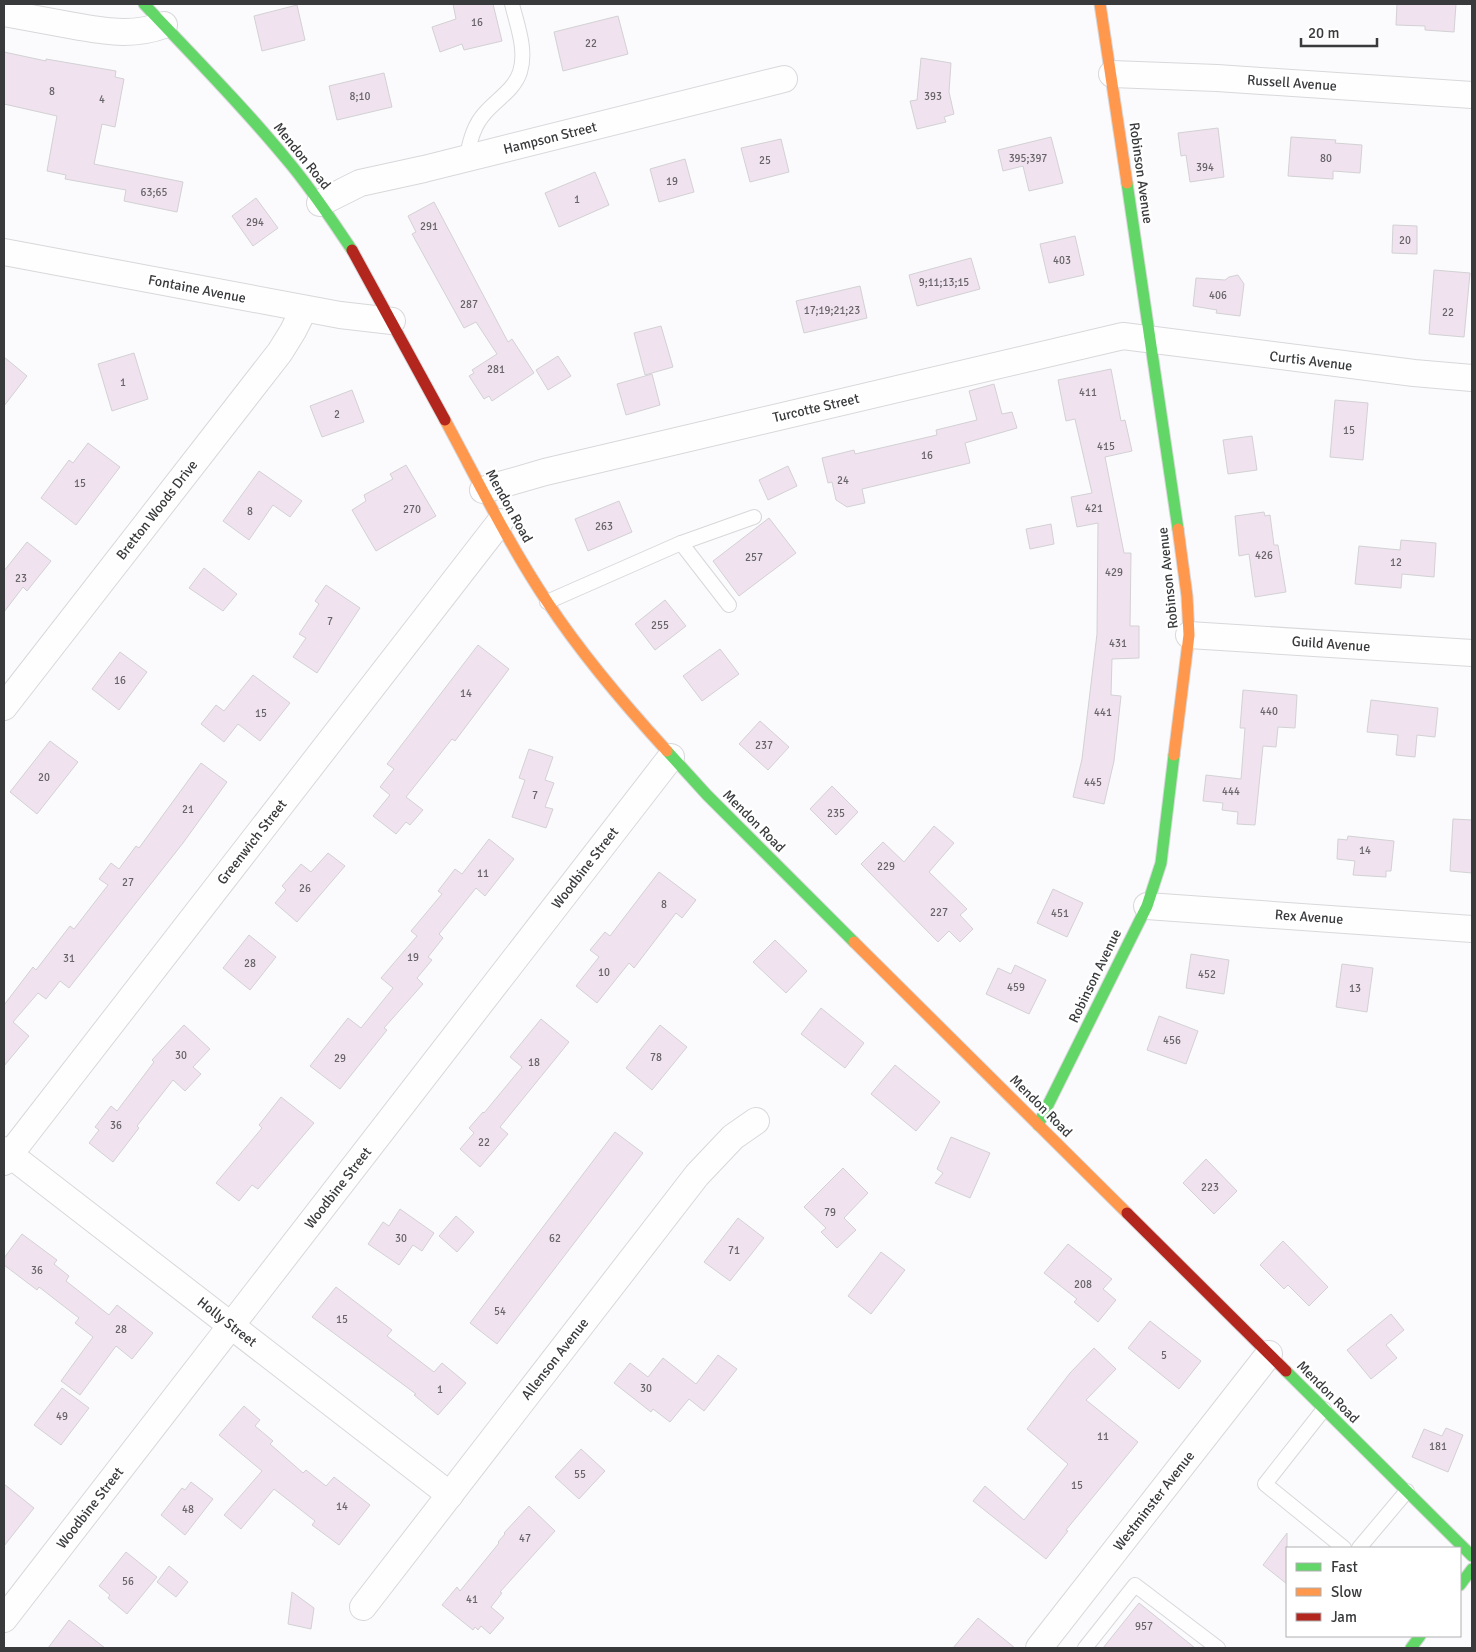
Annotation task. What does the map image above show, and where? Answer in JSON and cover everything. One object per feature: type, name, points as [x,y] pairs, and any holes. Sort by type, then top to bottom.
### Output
[{"type":"street","name":"Mendon Road","points":[[144,4],[251,118],[320,202],[353,252],[500,522],[547,602],[574,641],[611,688],[707,795],[1472,1556]]},
{"type":"street","name":"Robinson Avenue","points":[[1038,1125],[1147,906],[1161,863],[1189,635],[1187,596],[1112,74],[1100,4]]},
{"type":"street","points":[[4,13],[100,31],[122,33],[145,31],[164,25]]},
{"type":"street","name":"Russell Avenue","points":[[1112,74],[1217,78],[1472,95]]},
{"type":"street","name":"Hampson Street","points":[[320,202],[360,183],[466,159],[784,80]]},
{"type":"street","name":"Fontaine Avenue","points":[[4,252],[354,318],[392,321]]},
{"type":"street","name":"Bretton Woods Drive","points":[[4,707],[280,352],[294,331],[304,308]]},
{"type":"street","name":"Turcotte Street","points":[[483,490],[545,472],[1123,336],[1150,341]]},
{"type":"street","name":"Curtis Avenue","points":[[1150,341],[1414,373],[1472,378]]},
{"type":"street","name":"Greenwich Street","points":[[6,1155],[500,522]]},
{"type":"street","name":"Guild Avenue","points":[[1189,635],[1472,653]]},
{"type":"street","name":"Woodbine Street","points":[[4,1619],[671,757]]},
{"type":"street","name":"Rex Avenue","points":[[1147,906],[1472,929]]},
{"type":"street","name":"Allenson Avenue","points":[[364,1607],[697,1176],[733,1137],[756,1121]]},
{"type":"street","name":"Holly Street","points":[[6,1155],[450,1495]]},
{"type":"street","name":"Westminster Avenue","points":[[1039,1648],[1269,1354]]},
{"type":"street","points":[[1461,1584],[1472,1569]]},
{"type":"street","points":[[1411,1648],[1419,1637]]},
{"type":"lane","points":[[466,159],[474,130],[479,121],[509,90],[520,72],[522,62],[521,40],[512,4]]},
{"type":"lane","points":[[547,602],[680,543],[754,518]]},
{"type":"lane","points":[[680,543],[729,605]]},
{"type":"lane","points":[[1324,1409],[1265,1484],[1343,1547]]},
{"type":"lane","points":[[1360,1547],[1407,1491]]},
{"type":"lane","points":[[1086,1648],[1135,1585],[1218,1648]]},
{"type":"building","points":[[453,4],[493,4],[502,41],[464,50],[462,44],[440,52],[432,27],[456,19]]},
{"type":"building","points":[[1397,4],[1456,4],[1454,32],[1425,30],[1425,26],[1396,25]]},
{"type":"building","points":[[297,5],[305,40],[262,51],[254,16]]},
{"type":"building","points":[[618,16],[628,54],[563,71],[554,32]]},
{"type":"building","points":[[4,52],[46,61],[46,59],[116,71],[115,77],[124,79],[115,127],[102,124],[94,164],[183,182],[177,212],[124,201],[126,190],[65,179],[66,175],[47,171],[57,116],[4,104]]},
{"type":"building","points":[[921,58],[951,63],[949,92],[954,114],[944,117],[946,122],[917,129],[910,101],[917,100]]},
{"type":"building","points":[[384,73],[392,107],[337,120],[329,86]]},
{"type":"building","points":[[1218,128],[1224,177],[1190,182],[1186,155],[1181,156],[1178,133]]},
{"type":"building","points":[[1051,137],[1063,183],[1029,191],[1023,166],[1003,171],[998,150]]},
{"type":"building","points":[[1291,137],[1336,140],[1335,143],[1362,145],[1360,173],[1333,171],[1333,179],[1288,176]]},
{"type":"building","points":[[781,139],[789,172],[750,182],[741,148]]},
{"type":"building","points":[[685,159],[694,192],[659,202],[650,169]]},
{"type":"building","points":[[595,172],[609,205],[559,227],[545,193]]},
{"type":"building","points":[[256,198],[278,228],[253,246],[232,216]]},
{"type":"building","points":[[434,202],[508,342],[512,339],[534,373],[492,401],[489,396],[484,399],[469,376],[474,373],[472,370],[497,354],[476,322],[464,328],[412,234],[416,232],[408,216]]},
{"type":"building","points":[[1393,225],[1417,226],[1417,254],[1392,253]]},
{"type":"building","points":[[1075,236],[1084,275],[1049,283],[1040,244]]},
{"type":"building","points":[[971,258],[980,289],[917,306],[909,275]]},
{"type":"building","points":[[1434,270],[1470,273],[1464,337],[1429,334]]},
{"type":"building","points":[[1238,275],[1244,284],[1240,316],[1216,313],[1217,310],[1193,306],[1196,278],[1225,280]]},
{"type":"building","points":[[860,286],[867,318],[804,333],[796,301]]},
{"type":"building","points":[[661,326],[673,367],[645,375],[634,333]]},
{"type":"building","points":[[134,353],[148,399],[112,411],[98,364]]},
{"type":"building","points":[[558,356],[571,376],[548,390],[536,370]]},
{"type":"building","points":[[4,357],[27,376],[4,406]]},
{"type":"building","points":[[1111,369],[1121,421],[1125,420],[1132,451],[1105,457],[1124,553],[1131,553],[1130,626],[1139,626],[1139,658],[1112,659],[1111,695],[1121,696],[1114,761],[1104,804],[1073,797],[1082,759],[1097,634],[1098,523],[1077,527],[1071,497],[1092,493],[1075,419],[1066,421],[1058,380]]},
{"type":"building","points":[[652,374],[660,405],[626,415],[617,384]]},
{"type":"building","points":[[994,384],[1002,414],[1012,412],[1017,428],[965,443],[970,463],[862,489],[865,503],[847,507],[836,500],[832,482],[828,483],[822,458],[854,450],[855,454],[937,435],[936,430],[977,420],[969,391]]},
{"type":"building","points":[[352,390],[364,422],[322,437],[310,406]]},
{"type":"building","points":[[1335,400],[1368,403],[1363,460],[1330,457]]},
{"type":"building","points":[[1252,436],[1257,470],[1228,474],[1223,440]]},
{"type":"building","points":[[88,443],[120,467],[76,525],[41,498],[69,460],[73,463]]},
{"type":"building","points":[[406,465],[436,516],[376,551],[352,510],[366,501],[364,495],[393,479],[390,474]]},
{"type":"building","points":[[788,466],[797,486],[768,500],[759,480]]},
{"type":"building","points":[[259,471],[302,501],[290,517],[273,505],[249,540],[223,521]]},
{"type":"building","points":[[619,501],[632,532],[588,551],[575,519]]},
{"type":"building","points":[[1264,512],[1265,516],[1270,515],[1274,545],[1278,545],[1286,592],[1255,597],[1249,554],[1239,556],[1235,516]]},
{"type":"building","points":[[769,518],[796,553],[739,596],[713,561]]},
{"type":"building","points":[[1051,524],[1054,544],[1030,549],[1026,529]]},
{"type":"building","points":[[1401,540],[1436,543],[1434,577],[1402,574],[1401,588],[1355,584],[1359,546],[1400,550]]},
{"type":"building","points":[[27,542],[51,561],[27,591],[23,587],[4,612],[4,571]]},
{"type":"building","points":[[204,568],[237,594],[223,611],[189,588]]},
{"type":"building","points":[[326,585],[360,608],[317,673],[293,657],[306,638],[299,634],[319,604],[315,601]]},
{"type":"building","points":[[665,600],[686,626],[655,650],[635,624]]},
{"type":"building","points":[[478,645],[509,669],[455,741],[452,739],[406,797],[423,810],[410,825],[406,822],[396,834],[373,816],[390,795],[380,787],[394,769],[387,764]]},
{"type":"building","points":[[720,649],[739,674],[702,701],[683,676]]},
{"type":"building","points":[[120,652],[147,672],[119,710],[92,689]]},
{"type":"building","points":[[253,675],[290,703],[260,741],[238,724],[224,742],[201,724],[216,705],[224,711]]},
{"type":"building","points":[[1243,690],[1297,695],[1295,728],[1278,727],[1276,747],[1263,746],[1255,825],[1237,824],[1238,812],[1222,810],[1223,803],[1203,801],[1206,775],[1241,779],[1245,728],[1240,728]]},
{"type":"building","points":[[1371,700],[1438,708],[1435,737],[1417,735],[1415,757],[1396,755],[1398,735],[1367,732]]},
{"type":"building","points":[[760,721],[789,747],[768,770],[739,744]]},
{"type":"building","points":[[50,741],[78,762],[37,814],[10,792]]},
{"type":"building","points":[[529,749],[553,757],[545,780],[554,783],[545,807],[553,809],[546,828],[512,817],[525,780],[519,778]]},
{"type":"building","points":[[201,763],[227,782],[183,843],[69,988],[60,981],[46,999],[38,993],[13,1022],[29,1036],[4,1066],[4,1005],[33,967],[36,970],[70,926],[74,929],[108,885],[99,879],[111,863],[119,869],[136,846],[139,848]]},
{"type":"building","points":[[832,786],[858,812],[836,835],[810,809]]},
{"type":"building","points":[[1453,819],[1472,820],[1472,873],[1450,871]]},
{"type":"building","points":[[934,826],[954,843],[929,872],[967,909],[960,915],[973,929],[960,942],[949,931],[938,942],[861,864],[883,842],[904,862]]},
{"type":"building","points":[[1348,836],[1394,841],[1391,871],[1386,871],[1386,877],[1353,875],[1355,861],[1337,859],[1338,839],[1347,840]]},
{"type":"building","points":[[489,839],[514,859],[485,896],[476,888],[439,934],[443,938],[428,957],[432,960],[417,978],[423,984],[384,1028],[387,1030],[340,1089],[310,1066],[348,1018],[361,1028],[393,988],[381,978],[417,936],[411,931],[442,894],[438,891],[455,869],[462,874]]},
{"type":"building","points":[[328,853],[345,866],[297,922],[275,903],[286,890],[282,886],[301,864],[311,872]]},
{"type":"building","points":[[659,872],[696,900],[682,918],[676,913],[634,968],[629,963],[597,1003],[576,986],[599,957],[590,950],[605,932],[610,936]]},
{"type":"building","points":[[1053,889],[1083,903],[1067,937],[1037,923]]},
{"type":"building","points":[[249,935],[276,957],[250,990],[223,968]]},
{"type":"building","points":[[775,940],[807,971],[786,993],[753,962]]},
{"type":"building","points":[[1191,954],[1229,960],[1224,994],[1186,988]]},
{"type":"building","points":[[1342,964],[1373,968],[1367,1012],[1336,1007]]},
{"type":"building","points":[[1015,965],[1046,980],[1029,1014],[986,994],[998,968],[1011,974]]},
{"type":"building","points":[[821,1008],[864,1043],[845,1068],[801,1034]]},
{"type":"building","points":[[1159,1016],[1198,1031],[1186,1064],[1147,1050]]},
{"type":"building","points":[[541,1019],[569,1042],[500,1127],[508,1134],[480,1167],[460,1149],[474,1133],[469,1128],[522,1067],[510,1057]]},
{"type":"building","points":[[184,1025],[210,1049],[193,1067],[201,1074],[185,1091],[173,1080],[137,1126],[139,1128],[113,1162],[89,1143],[99,1130],[95,1127],[111,1106],[117,1111],[154,1062],[152,1060]]},
{"type":"building","points":[[660,1025],[687,1047],[652,1090],[626,1068]]},
{"type":"building","points":[[895,1065],[940,1102],[916,1131],[871,1094]]},
{"type":"building","points":[[281,1097],[314,1123],[258,1189],[252,1185],[239,1201],[216,1183],[262,1128],[259,1125]]},
{"type":"building","points":[[615,1132],[643,1153],[497,1344],[470,1323]]},
{"type":"building","points":[[951,1137],[990,1153],[970,1198],[935,1183],[943,1173],[937,1169]]},
{"type":"building","points":[[1206,1159],[1237,1191],[1214,1214],[1183,1183]]},
{"type":"building","points":[[843,1168],[868,1193],[844,1218],[856,1230],[837,1248],[821,1232],[826,1228],[804,1207]]},
{"type":"building","points":[[400,1209],[434,1233],[422,1251],[413,1245],[399,1265],[368,1244],[383,1222],[389,1226]]},
{"type":"building","points":[[456,1216],[474,1232],[457,1252],[439,1236]]},
{"type":"building","points":[[738,1218],[764,1238],[730,1281],[704,1262]]},
{"type":"building","points":[[22,1234],[57,1260],[54,1264],[69,1276],[66,1281],[109,1315],[117,1305],[153,1333],[132,1359],[116,1346],[80,1395],[61,1381],[93,1337],[75,1323],[79,1318],[39,1287],[37,1290],[4,1265],[4,1258]]},
{"type":"building","points":[[1283,1241],[1328,1287],[1309,1306],[1288,1285],[1284,1289],[1260,1265]]},
{"type":"building","points":[[1068,1244],[1112,1279],[1103,1289],[1116,1300],[1098,1322],[1074,1302],[1077,1299],[1044,1273]]},
{"type":"building","points":[[881,1252],[905,1270],[871,1314],[848,1296]]},
{"type":"building","points":[[336,1287],[392,1330],[387,1336],[434,1372],[442,1363],[466,1383],[438,1415],[414,1395],[416,1394],[312,1317]]},
{"type":"building","points":[[1391,1314],[1404,1330],[1386,1345],[1397,1358],[1371,1379],[1347,1350]]},
{"type":"building","points":[[1150,1321],[1201,1361],[1179,1389],[1128,1348]]},
{"type":"building","points":[[1094,1348],[1116,1369],[1086,1400],[1138,1442],[1066,1530],[1068,1531],[1046,1559],[973,1501],[985,1486],[1024,1520],[1068,1464],[1027,1429],[1070,1373]]},
{"type":"building","points":[[718,1355],[737,1369],[704,1411],[689,1399],[670,1422],[653,1409],[651,1412],[614,1383],[630,1363],[648,1377],[663,1358],[696,1384]]},
{"type":"building","points":[[62,1388],[89,1408],[61,1445],[34,1425]]},
{"type":"building","points":[[244,1406],[260,1420],[255,1426],[273,1441],[270,1444],[303,1473],[306,1470],[326,1486],[334,1477],[370,1505],[339,1545],[312,1525],[315,1521],[274,1489],[241,1529],[224,1515],[262,1471],[219,1435]]},
{"type":"building","points":[[1446,1428],[1463,1435],[1448,1472],[1412,1457],[1424,1429],[1442,1436]]},
{"type":"building","points":[[581,1449],[605,1471],[579,1499],[555,1477]]},
{"type":"building","points":[[191,1482],[213,1499],[185,1535],[161,1515],[182,1488],[185,1490]]},
{"type":"building","points":[[4,1484],[34,1508],[4,1546]]},
{"type":"building","points":[[529,1506],[555,1531],[500,1592],[502,1593],[491,1607],[504,1618],[490,1634],[481,1626],[478,1630],[475,1627],[473,1630],[442,1605],[457,1587],[460,1591],[499,1543],[504,1533]]},
{"type":"building","points":[[1287,1533],[1286,1583],[1263,1565]]},
{"type":"building","points":[[126,1552],[157,1577],[127,1614],[108,1598],[110,1595],[99,1586]]},
{"type":"building","points":[[169,1566],[188,1582],[176,1597],[157,1582]]},
{"type":"building","points":[[292,1592],[314,1608],[311,1629],[288,1624]]},
{"type":"building","points":[[1139,1603],[1195,1648],[1103,1648]]},
{"type":"building","points":[[978,1618],[1015,1648],[953,1648]]},
{"type":"building","points":[[69,1620],[105,1648],[48,1648]]},
{"type":"traffic: fast","points":[[144,4],[217,80],[270,140],[313,193],[352,250]]},
{"type":"traffic: fast","points":[[1127,183],[1178,529]]},
{"type":"traffic: fast","points":[[667,751],[707,795],[854,942]]},
{"type":"traffic: fast","points":[[1038,1125],[1147,906],[1161,863],[1174,755]]},
{"type":"traffic: fast","points":[[1286,1371],[1472,1556]]},
{"type":"traffic: fast","points":[[1461,1584],[1472,1569]]},
{"type":"traffic: fast","points":[[1411,1648],[1419,1637]]},
{"type":"traffic: slow","points":[[1100,4],[1127,183]]},
{"type":"traffic: slow","points":[[445,420],[507,536],[548,603],[604,679],[667,751]]},
{"type":"traffic: slow","points":[[1174,755],[1189,635],[1187,596],[1178,529]]},
{"type":"traffic: slow","points":[[854,942],[1127,1213]]},
{"type":"traffic: jam","points":[[352,250],[445,420]]},
{"type":"traffic: jam","points":[[1127,1213],[1286,1371]]}]
